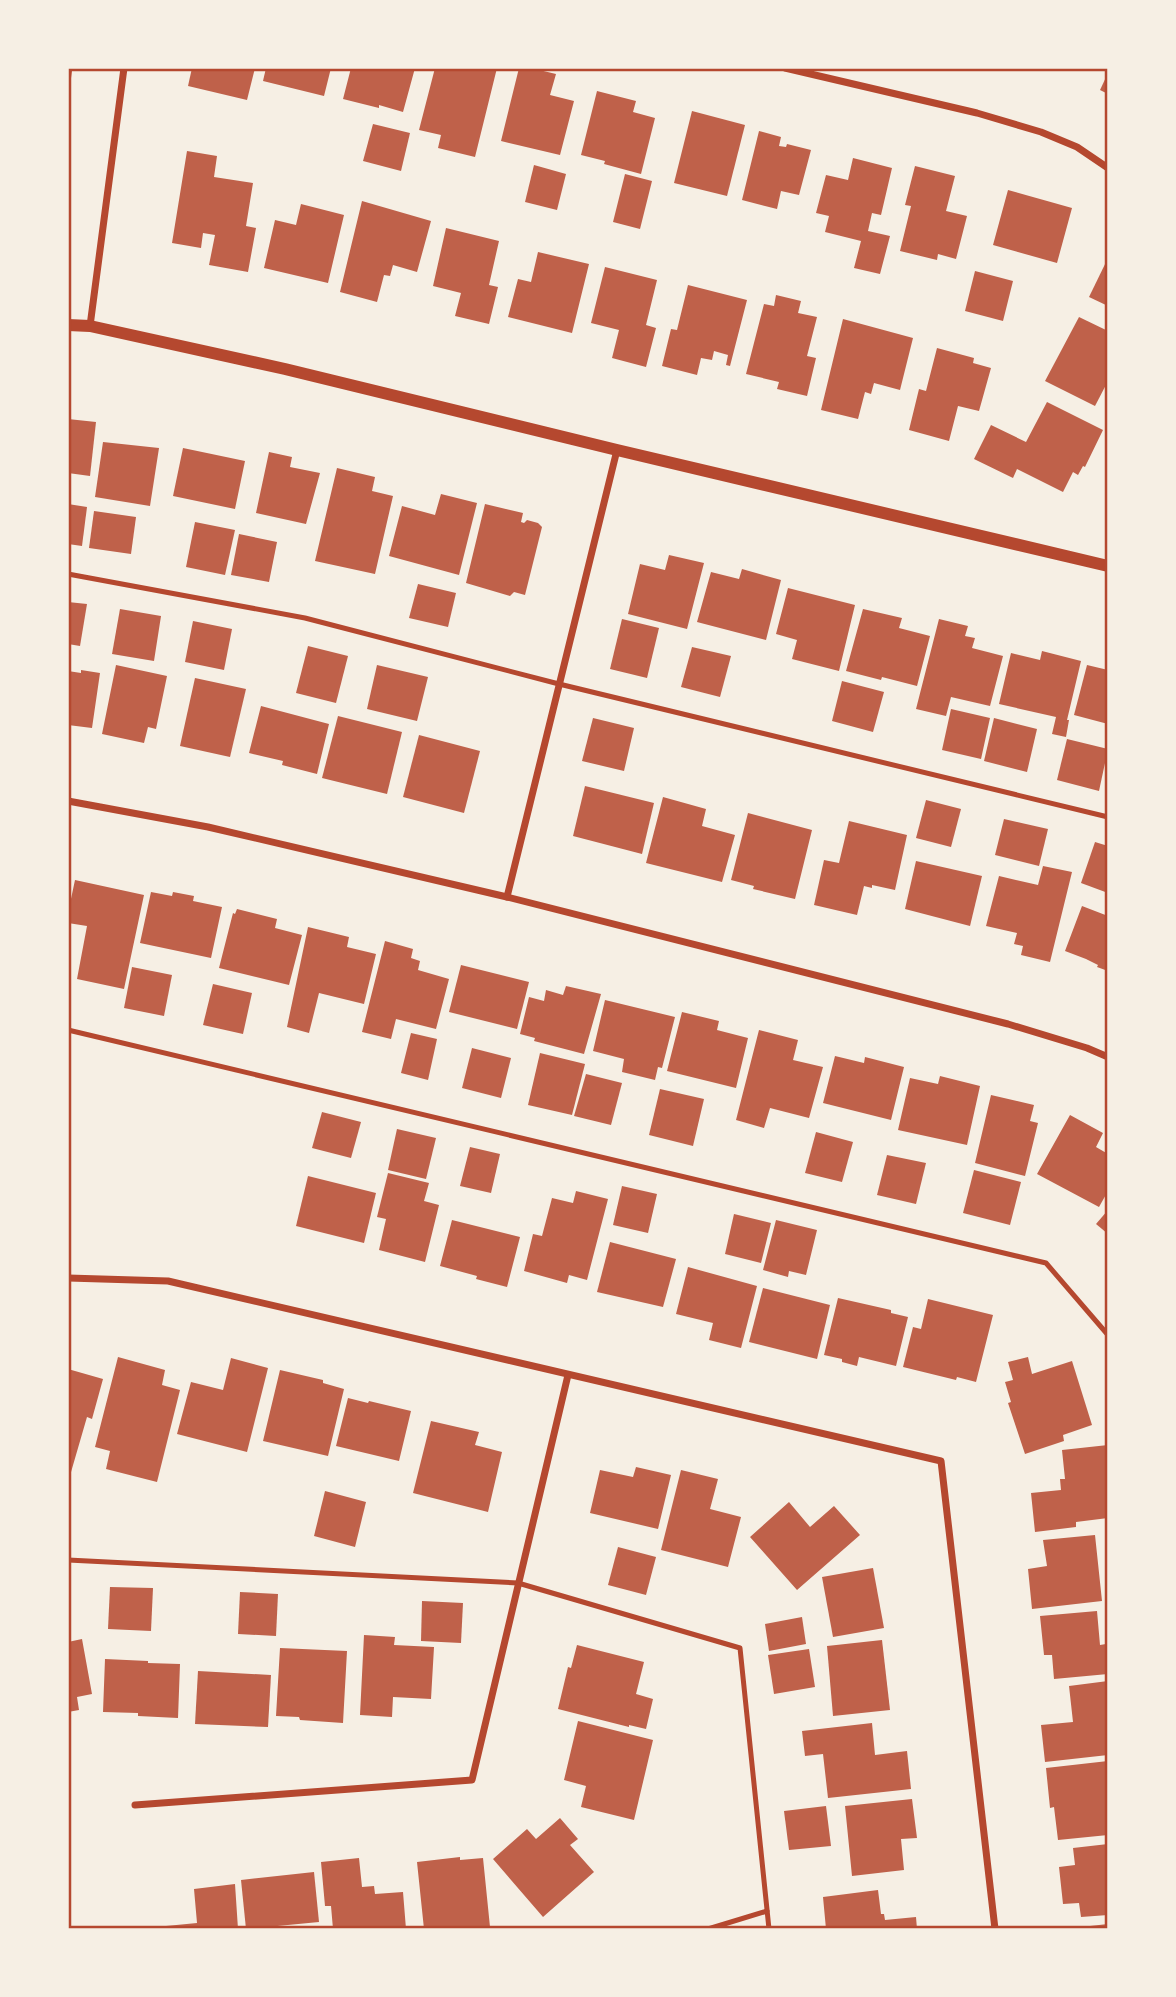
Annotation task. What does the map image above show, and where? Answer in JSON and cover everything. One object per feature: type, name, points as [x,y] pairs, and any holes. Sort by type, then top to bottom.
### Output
[{"type":"street","points":[[90,326],[124,68]]},
{"type":"street","points":[[785,68],[977,113],[1041,132],[1077,147],[1108,168]]},
{"type":"street","points":[[68,325],[90,326],[285,369],[1108,566]]},
{"type":"street","points":[[507,897],[617,450]]},
{"type":"street","points":[[68,802],[208,827],[507,897],[1008,1024],[1087,1048],[1108,1058]]},
{"type":"street","points":[[68,1278],[168,1281],[941,1461],[995,1929]]},
{"type":"street","points":[[135,1805],[472,1780],[568,1375]]},
{"type":"lane","points":[[68,574],[305,618],[559,684],[1108,817]]},
{"type":"lane","points":[[68,1030],[1046,1262],[1108,1335]]},
{"type":"lane","points":[[68,1560],[519,1583],[740,1648],[769,1929]]},
{"type":"lane","points":[[708,1929],[767,1911]]},
{"type":"path","points":[[68,85],[70,68]]},
{"type":"building","points":[[192,68],[255,68],[247,100],[188,86]]},
{"type":"building","points":[[266,68],[331,68],[324,96],[263,81]]},
{"type":"building","points":[[351,68],[415,68],[403,112],[343,99]]},
{"type":"building","points":[[435,68],[497,68],[475,157],[438,148],[441,135],[419,130]]},
{"type":"building","points":[[519,68],[556,74],[550,95],[574,101],[560,155],[501,141]]},
{"type":"building","points":[[1108,73],[1108,94],[1100,90]]},
{"type":"building","points":[[597,91],[636,101],[633,112],[655,118],[641,174],[581,155]]},
{"type":"building","points":[[692,111],[745,125],[727,196],[674,183]]},
{"type":"building","points":[[373,124],[410,133],[401,171],[363,161]]},
{"type":"building","points":[[759,131],[781,137],[779,146],[786,147],[787,144],[811,150],[799,195],[781,191],[777,209],[742,200]]},
{"type":"building","points":[[187,151],[217,156],[214,177],[253,183],[246,226],[256,228],[248,272],[209,265],[215,235],[203,233],[201,248],[172,243]]},
{"type":"building","points":[[853,158],[892,168],[881,215],[872,213],[868,231],[890,236],[880,274],[854,268],[861,241],[825,232],[829,216],[816,213],[826,175],[848,180]]},
{"type":"building","points":[[534,165],[566,174],[557,210],[525,202]]},
{"type":"building","points":[[915,166],[955,176],[946,211],[967,216],[956,259],[938,254],[937,260],[900,251],[911,206],[905,205]]},
{"type":"building","points":[[625,174],[652,181],[640,229],[613,222]]},
{"type":"building","points":[[1008,190],[1072,208],[1057,263],[993,245]]},
{"type":"building","points":[[362,201],[431,221],[417,272],[393,265],[390,276],[384,275],[377,302],[340,292]]},
{"type":"building","points":[[301,204],[344,215],[328,283],[264,268],[275,220],[296,225]]},
{"type":"building","points":[[446,228],[499,241],[489,285],[498,287],[489,324],[455,316],[461,293],[433,286]]},
{"type":"building","points":[[538,252],[589,264],[572,333],[508,317],[518,279],[531,282]]},
{"type":"building","points":[[1108,258],[1108,306],[1089,297]]},
{"type":"building","points":[[605,267],[657,280],[646,325],[656,328],[646,367],[612,358],[619,330],[591,323]]},
{"type":"building","points":[[975,271],[1013,281],[1003,321],[965,311]]},
{"type":"building","points":[[688,285],[747,300],[730,366],[726,365],[728,355],[714,351],[712,360],[701,358],[697,375],[662,366],[671,329],[677,330]]},
{"type":"building","points":[[776,295],[801,301],[798,313],[817,317],[807,356],[816,358],[807,396],[777,389],[779,382],[746,374],[764,304],[774,306]]},
{"type":"building","points":[[1079,317],[1108,331],[1108,381],[1095,406],[1045,381]]},
{"type":"building","points":[[843,319],[913,338],[900,390],[874,383],[871,394],[865,392],[858,419],[821,410]]},
{"type":"building","points":[[937,348],[974,358],[973,363],[991,368],[979,411],[958,406],[949,441],[909,430],[919,389],[926,391]]},
{"type":"building","points":[[1047,402],[1103,430],[1085,467],[1083,466],[1078,475],[1073,472],[1063,492],[1017,469],[1013,478],[974,459],[991,425],[1026,442]]},
{"type":"building","points":[[68,419],[96,422],[90,476],[68,473]]},
{"type":"building","points":[[103,442],[159,448],[150,506],[95,497]]},
{"type":"building","points":[[183,448],[245,461],[235,509],[173,496]]},
{"type":"building","points":[[269,452],[292,457],[290,467],[320,473],[306,524],[256,513]]},
{"type":"building","points":[[337,468],[375,477],[372,491],[393,496],[375,574],[315,561]]},
{"type":"building","points":[[441,494],[477,503],[459,575],[389,556],[402,506],[435,515]]},
{"type":"building","points":[[68,504],[87,507],[82,546],[68,544]]},
{"type":"building","points":[[485,504],[523,513],[521,522],[527,520],[542,527],[525,595],[514,592],[510,596],[466,583]]},
{"type":"building","points":[[94,511],[136,517],[131,554],[89,548]]},
{"type":"building","points":[[195,522],[235,530],[225,575],[186,567]]},
{"type":"building","points":[[239,534],[277,542],[269,582],[231,575]]},
{"type":"building","points":[[669,555],[704,563],[687,629],[628,614],[640,564],[665,570]]},
{"type":"building","points":[[742,569],[781,580],[766,640],[697,622],[711,572],[739,579]]},
{"type":"building","points":[[418,584],[456,593],[448,627],[409,618]]},
{"type":"building","points":[[788,588],[855,605],[839,671],[792,659],[797,640],[776,634]]},
{"type":"building","points":[[68,602],[87,604],[80,646],[68,644]]},
{"type":"building","points":[[120,609],[161,616],[154,661],[112,654]]},
{"type":"building","points":[[863,609],[902,618],[899,628],[930,636],[917,686],[846,671]]},
{"type":"building","points":[[622,619],[659,628],[647,678],[610,669]]},
{"type":"building","points":[[939,619],[968,626],[965,636],[975,638],[972,648],[1003,656],[990,706],[951,697],[946,716],[916,709]]},
{"type":"building","points":[[193,621],[232,629],[224,670],[185,662]]},
{"type":"building","points":[[308,646],[348,656],[336,703],[296,693]]},
{"type":"building","points":[[692,647],[731,656],[720,697],[681,687]]},
{"type":"building","points":[[1042,651],[1081,661],[1067,720],[1066,737],[1052,734],[1056,717],[999,704],[1011,653],[1040,660]]},
{"type":"building","points":[[116,665],[167,676],[156,729],[148,727],[144,743],[102,734]]},
{"type":"building","points":[[377,665],[428,677],[417,721],[367,709]]},
{"type":"building","points":[[1087,665],[1108,670],[1108,724],[1074,715]]},
{"type":"building","points":[[81,670],[100,673],[92,728],[68,725],[68,671],[81,673]]},
{"type":"building","points":[[195,678],[246,689],[230,757],[180,746]]},
{"type":"building","points":[[842,681],[884,692],[873,732],[832,721]]},
{"type":"building","points":[[261,706],[329,724],[317,774],[282,765],[283,761],[249,753]]},
{"type":"building","points":[[951,709],[990,718],[981,759],[942,750]]},
{"type":"building","points":[[338,716],[402,732],[387,794],[322,778]]},
{"type":"building","points":[[593,718],[634,728],[624,771],[582,761]]},
{"type":"building","points":[[994,718],[1037,729],[1027,772],[984,761]]},
{"type":"building","points":[[419,735],[480,751],[464,813],[403,797]]},
{"type":"building","points":[[1067,739],[1108,749],[1099,791],[1057,780]]},
{"type":"building","points":[[585,786],[654,803],[642,854],[573,836]]},
{"type":"building","points":[[663,797],[706,809],[702,826],[735,835],[722,882],[646,863]]},
{"type":"building","points":[[926,800],[961,809],[951,847],[916,838]]},
{"type":"building","points":[[748,813],[812,830],[795,899],[753,889],[754,886],[731,880]]},
{"type":"building","points":[[1004,819],[1048,829],[1039,866],[995,855]]},
{"type":"building","points":[[849,821],[907,835],[895,890],[864,886],[857,915],[814,905],[824,860],[839,863]]},
{"type":"building","points":[[1095,842],[1108,846],[1108,893],[1081,883]]},
{"type":"building","points":[[916,861],[982,876],[970,926],[905,909]]},
{"type":"building","points":[[1043,866],[1072,872],[1050,962],[1021,955],[1023,946],[1014,944],[1017,933],[986,926],[999,876],[1038,885]]},
{"type":"building","points":[[75,880],[144,895],[124,989],[77,979],[87,926],[68,923]]},
{"type":"building","points":[[151,892],[194,896],[193,901],[222,907],[211,958],[140,943]]},
{"type":"building","points":[[1082,906],[1108,916],[1108,971],[1065,951]]},
{"type":"building","points":[[237,909],[277,919],[275,928],[302,935],[289,985],[219,968],[233,913],[235,914]]},
{"type":"building","points":[[308,927],[349,937],[347,947],[376,954],[364,1004],[319,993],[309,1033],[287,1027]]},
{"type":"building","points":[[385,941],[413,949],[411,958],[420,961],[418,970],[449,979],[436,1029],[396,1019],[391,1039],[362,1032]]},
{"type":"building","points":[[461,965],[529,982],[517,1029],[449,1012]]},
{"type":"building","points":[[132,967],[172,975],[164,1016],[124,1008]]},
{"type":"building","points":[[213,984],[252,993],[243,1034],[203,1025]]},
{"type":"building","points":[[566,986],[601,994],[584,1054],[534,1041],[535,1038],[520,1034],[529,997],[544,1001],[546,990],[563,995]]},
{"type":"building","points":[[605,1000],[675,1017],[662,1068],[658,1067],[655,1080],[622,1072],[624,1059],[593,1051]]},
{"type":"building","points":[[682,1012],[719,1021],[717,1030],[748,1038],[736,1088],[667,1071]]},
{"type":"building","points":[[759,1030],[798,1040],[793,1060],[823,1067],[809,1118],[770,1108],[764,1128],[736,1120]]},
{"type":"building","points":[[411,1033],[437,1039],[428,1080],[401,1073]]},
{"type":"building","points":[[472,1048],[511,1058],[501,1098],[462,1088]]},
{"type":"building","points":[[540,1053],[585,1064],[572,1115],[528,1105]]},
{"type":"building","points":[[835,1056],[864,1063],[865,1057],[904,1067],[891,1120],[823,1103]]},
{"type":"building","points":[[586,1074],[622,1083],[611,1125],[574,1116]]},
{"type":"building","points":[[940,1076],[980,1086],[967,1145],[898,1130],[910,1078],[938,1084]]},
{"type":"building","points":[[660,1089],[704,1099],[693,1146],[649,1135]]},
{"type":"building","points":[[991,1095],[1034,1105],[1030,1121],[1038,1123],[1025,1176],[975,1163]]},
{"type":"building","points":[[322,1112],[361,1122],[351,1158],[312,1148]]},
{"type":"building","points":[[1070,1115],[1103,1133],[1096,1147],[1108,1154],[1108,1191],[1099,1207],[1037,1174]]},
{"type":"building","points":[[397,1129],[436,1138],[426,1179],[388,1170]]},
{"type":"building","points":[[816,1132],[853,1142],[842,1182],[805,1173]]},
{"type":"building","points":[[470,1147],[500,1154],[491,1193],[460,1186]]},
{"type":"building","points":[[887,1155],[926,1163],[916,1204],[877,1195]]},
{"type":"building","points":[[974,1170],[1021,1182],[1010,1225],[963,1213]]},
{"type":"building","points":[[388,1173],[429,1183],[424,1201],[439,1205],[425,1262],[379,1250],[386,1219],[377,1217]]},
{"type":"building","points":[[308,1176],[376,1193],[364,1243],[296,1226]]},
{"type":"building","points":[[622,1186],[657,1194],[648,1233],[613,1225]]},
{"type":"building","points":[[576,1191],[608,1199],[587,1280],[569,1275],[567,1283],[524,1271],[533,1234],[542,1236],[552,1198],[573,1203]]},
{"type":"building","points":[[1108,1210],[1108,1234],[1096,1224]]},
{"type":"building","points":[[734,1214],[771,1223],[761,1263],[725,1254]]},
{"type":"building","points":[[452,1220],[520,1237],[507,1287],[440,1266]]},
{"type":"building","points":[[776,1220],[817,1230],[806,1275],[789,1271],[788,1277],[763,1270]]},
{"type":"building","points":[[610,1242],[676,1259],[663,1307],[597,1292]]},
{"type":"building","points":[[688,1267],[757,1286],[741,1348],[709,1340],[713,1323],[676,1314]]},
{"type":"building","points":[[763,1288],[830,1305],[817,1359],[749,1342]]},
{"type":"building","points":[[838,1298],[891,1310],[891,1313],[908,1317],[896,1366],[859,1357],[857,1366],[824,1355]]},
{"type":"building","points":[[928,1299],[993,1315],[976,1382],[903,1367],[913,1327],[921,1329]]},
{"type":"building","points":[[118,1357],[165,1370],[162,1385],[180,1390],[157,1482],[106,1469],[110,1451],[95,1447]]},
{"type":"building","points":[[1028,1357],[1032,1374],[1072,1361],[1092,1425],[1063,1435],[1064,1441],[1025,1454],[1008,1403],[1011,1402],[1005,1382],[1013,1380],[1008,1362]]},
{"type":"building","points":[[231,1358],[268,1368],[247,1452],[177,1434],[191,1382],[223,1390]]},
{"type":"building","points":[[68,1369],[103,1379],[92,1419],[87,1417],[69,1479]]},
{"type":"building","points":[[280,1370],[323,1380],[323,1383],[344,1389],[328,1456],[263,1441]]},
{"type":"building","points":[[348,1398],[411,1411],[399,1461],[336,1446]]},
{"type":"building","points":[[431,1421],[479,1432],[475,1445],[502,1452],[488,1512],[413,1493]]},
{"type":"building","points":[[1108,1445],[1108,1518],[1076,1522],[1076,1527],[1035,1532],[1031,1493],[1061,1490],[1060,1479],[1065,1479],[1062,1450]]},
{"type":"building","points":[[636,1467],[671,1475],[658,1529],[590,1513],[600,1470],[633,1477]]},
{"type":"building","points":[[681,1470],[718,1479],[710,1509],[741,1517],[728,1567],[661,1550]]},
{"type":"building","points":[[325,1491],[366,1502],[355,1547],[314,1536]]},
{"type":"building","points":[[789,1502],[810,1527],[834,1506],[860,1535],[797,1590],[750,1537]]},
{"type":"building","points":[[1095,1535],[1102,1601],[1032,1609],[1028,1569],[1047,1566],[1043,1540]]},
{"type":"building","points":[[618,1547],[656,1557],[646,1595],[608,1585]]},
{"type":"building","points":[[873,1568],[884,1628],[833,1637],[822,1577]]},
{"type":"building","points":[[110,1587],[153,1588],[151,1631],[108,1629]]},
{"type":"building","points":[[240,1592],[278,1594],[276,1636],[238,1634]]},
{"type":"building","points":[[422,1601],[463,1603],[461,1643],[421,1641]]},
{"type":"building","points":[[1097,1611],[1100,1645],[1106,1644],[1108,1674],[1054,1679],[1052,1655],[1044,1655],[1040,1616]]},
{"type":"building","points":[[802,1617],[806,1644],[769,1651],[765,1624]]},
{"type":"building","points":[[364,1635],[395,1637],[394,1645],[434,1647],[431,1699],[393,1697],[392,1717],[360,1715]]},
{"type":"building","points":[[82,1639],[92,1694],[77,1697],[79,1710],[68,1712],[68,1642]]},
{"type":"building","points":[[882,1640],[890,1710],[833,1716],[827,1646]]},
{"type":"building","points":[[577,1645],[644,1662],[636,1694],[653,1699],[646,1729],[558,1709],[568,1667],[571,1668]]},
{"type":"building","points":[[280,1648],[347,1651],[343,1723],[276,1716]]},
{"type":"building","points":[[809,1649],[815,1687],[774,1694],[768,1655]]},
{"type":"building","points":[[105,1659],[180,1664],[178,1718],[103,1712]]},
{"type":"building","points":[[198,1671],[271,1675],[268,1727],[195,1724]]},
{"type":"building","points":[[1108,1681],[1108,1755],[1045,1762],[1041,1725],[1073,1722],[1069,1686]]},
{"type":"building","points":[[578,1721],[653,1740],[634,1820],[581,1807],[586,1786],[564,1780]]},
{"type":"building","points":[[872,1723],[875,1755],[907,1751],[911,1789],[828,1798],[823,1754],[805,1756],[802,1731]]},
{"type":"building","points":[[1108,1761],[1108,1835],[1058,1840],[1054,1807],[1050,1808],[1046,1768]]},
{"type":"building","points":[[912,1799],[917,1838],[901,1839],[904,1870],[852,1876],[845,1806]]},
{"type":"building","points":[[826,1806],[831,1846],[789,1850],[784,1811]]},
{"type":"building","points":[[560,1818],[578,1839],[570,1845],[594,1872],[543,1917],[493,1859],[527,1829],[536,1839]]},
{"type":"building","points":[[1108,1844],[1108,1915],[1081,1917],[1079,1903],[1063,1904],[1059,1867],[1075,1865],[1073,1848]]},
{"type":"building","points":[[460,1857],[460,1860],[483,1858],[490,1927],[424,1929],[417,1862]]},
{"type":"building","points":[[359,1858],[362,1887],[374,1886],[375,1894],[403,1892],[406,1929],[333,1929],[331,1906],[325,1906],[321,1862]]},
{"type":"building","points":[[314,1872],[319,1922],[246,1929],[241,1880]]},
{"type":"building","points":[[235,1884],[238,1929],[166,1929],[166,1926],[197,1923],[194,1889]]},
{"type":"building","points":[[878,1890],[881,1914],[884,1914],[885,1920],[916,1917],[917,1929],[826,1929],[823,1897]]},
{"type":"building","points":[[1108,1924],[1108,1929],[1081,1929],[1081,1927]]}]
